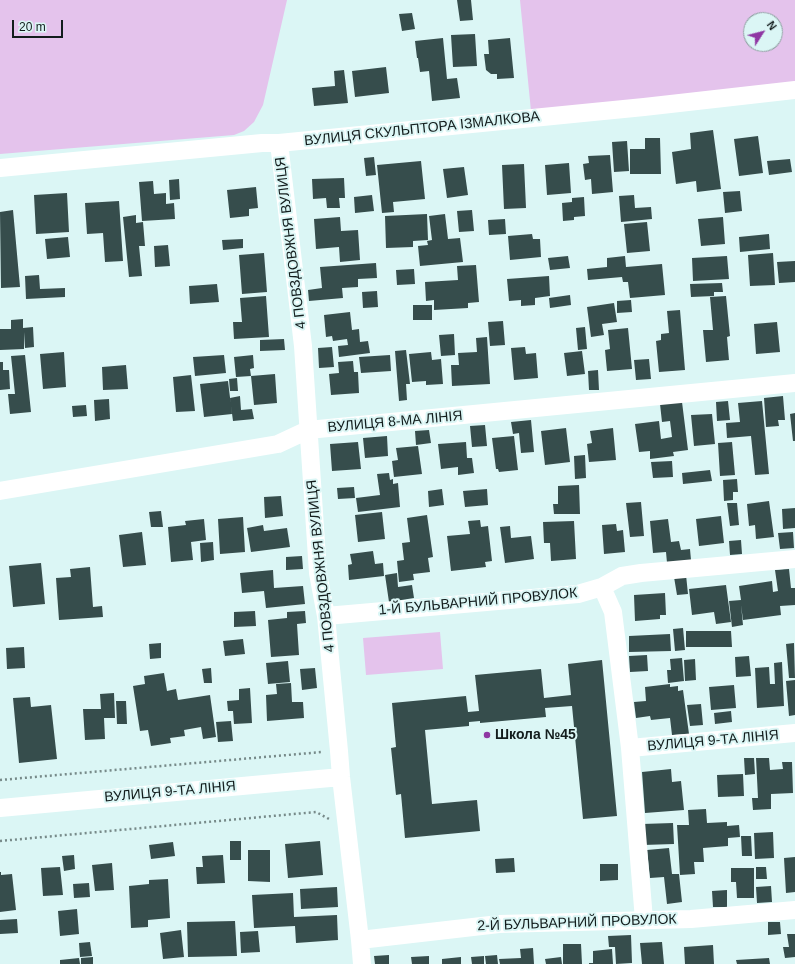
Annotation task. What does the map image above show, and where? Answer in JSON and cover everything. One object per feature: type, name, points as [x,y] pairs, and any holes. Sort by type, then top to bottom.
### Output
[{"type":"street","name":"ВУЛИЦЯ СКУЛЬПТОРА ІЗМАЛКОВА","points":[[0,168],[262,143],[279,143],[636,108],[795,90]]},
{"type":"street","name":"4 ПОВЗДОВЖНЯ ВУЛИЦЯ","points":[[279,143],[303,346],[318,573],[326,616],[341,777],[362,964]]},
{"type":"street","name":"ВУЛИЦЯ 8-МА ЛІНІЯ","points":[[0,491],[278,444],[308,430],[795,383]]},
{"type":"street","name":"1-Й БУЛЬВАРНИЙ ПРОВУЛОК","points":[[326,616],[578,594],[602,587],[622,576],[795,559]]},
{"type":"street","points":[[602,587],[613,612],[630,748],[644,920]]},
{"type":"street","name":"ВУЛИЦЯ 9-ТА ЛІНІЯ","points":[[630,748],[795,733]]},
{"type":"street","name":"ВУЛИЦЯ 9-ТА ЛІНІЯ","points":[[0,808],[341,777]]},
{"type":"street","name":"2-Й БУЛЬВАРНИЙ ПРОВУЛОК","points":[[360,940],[499,924],[691,919],[795,910]]},
{"type":"path","points":[[0,780],[339,751]]},
{"type":"path","points":[[0,841],[316,812],[347,828]]},
{"type":"shaded area","points":[[0,0],[287,0],[263,105],[254,122],[244,131],[234,135],[0,154]]},
{"type":"shaded area","points":[[520,0],[795,0],[795,83],[531,111]]},
{"type":"shaded area","points":[[440,632],[443,669],[366,675],[363,638]]},
{"type":"building","points":[[457,0],[471,0],[473,20],[460,21]]},
{"type":"building","points":[[412,13],[415,29],[402,31],[399,14]]},
{"type":"building","points":[[475,34],[477,66],[453,67],[451,35]]},
{"type":"building","points":[[443,38],[447,79],[457,78],[460,98],[432,101],[429,71],[420,72],[415,41]]},
{"type":"building","points":[[510,38],[514,78],[497,79],[497,74],[491,74],[486,70],[484,54],[489,54],[488,40]]},
{"type":"building","points":[[386,67],[389,93],[355,97],[352,71]]},
{"type":"building","points":[[344,70],[348,103],[314,106],[312,88],[335,86],[334,71]]},
{"type":"building","points":[[713,130],[721,189],[697,192],[696,181],[676,184],[672,152],[691,149],[690,133]]},
{"type":"building","points":[[758,136],[763,173],[739,176],[734,139]]},
{"type":"building","points":[[645,138],[660,138],[661,174],[630,174],[630,149],[645,149]]},
{"type":"building","points":[[627,141],[629,171],[614,172],[612,142]]},
{"type":"building","points":[[610,155],[613,192],[592,194],[591,179],[585,180],[583,164],[589,163],[588,156]]},
{"type":"building","points":[[374,157],[376,175],[366,176],[364,158]]},
{"type":"building","points":[[790,159],[792,172],[769,175],[767,161]]},
{"type":"building","points":[[421,161],[425,199],[393,202],[394,212],[382,213],[377,165]]},
{"type":"building","points":[[569,163],[571,193],[547,195],[545,165]]},
{"type":"building","points":[[524,164],[526,208],[504,209],[502,165]]},
{"type":"building","points":[[464,167],[468,195],[447,198],[443,169]]},
{"type":"building","points":[[344,178],[345,198],[339,198],[340,208],[327,208],[326,198],[313,199],[312,179]]},
{"type":"building","points":[[179,179],[180,199],[170,200],[169,180]]},
{"type":"building","points":[[153,181],[154,194],[166,193],[166,204],[174,203],[175,219],[142,221],[139,182]]},
{"type":"building","points":[[256,187],[258,208],[249,209],[249,216],[230,218],[227,190]]},
{"type":"building","points":[[740,191],[742,211],[725,213],[723,192]]},
{"type":"building","points":[[67,193],[69,232],[36,234],[34,195]]},
{"type":"building","points":[[372,195],[374,211],[355,213],[354,197]]},
{"type":"building","points":[[634,195],[635,208],[651,207],[652,219],[621,222],[619,196]]},
{"type":"building","points":[[584,197],[585,216],[574,217],[574,220],[563,221],[562,203],[572,202],[572,198]]},
{"type":"building","points":[[119,201],[123,261],[105,262],[103,233],[87,234],[85,203]]},
{"type":"building","points":[[13,210],[20,287],[1,288],[0,212]]},
{"type":"building","points":[[472,210],[474,231],[459,232],[457,211]]},
{"type":"building","points":[[427,214],[428,240],[413,241],[413,247],[386,248],[385,216]]},
{"type":"building","points":[[445,214],[448,239],[460,238],[463,262],[420,266],[418,246],[428,245],[427,241],[432,240],[429,216]]},
{"type":"building","points":[[136,215],[136,223],[143,222],[145,246],[139,246],[142,276],[129,277],[123,217]]},
{"type":"building","points":[[340,217],[341,231],[358,230],[360,260],[340,262],[339,247],[316,249],[314,219]]},
{"type":"building","points":[[723,217],[725,244],[701,246],[698,219]]},
{"type":"building","points":[[505,219],[506,234],[489,235],[488,220]]},
{"type":"building","points":[[647,222],[650,251],[627,253],[624,224]]},
{"type":"building","points":[[532,234],[533,239],[540,239],[541,257],[510,260],[508,236]]},
{"type":"building","points":[[769,234],[770,249],[740,252],[739,237]]},
{"type":"building","points":[[68,237],[70,257],[47,259],[45,239]]},
{"type":"building","points":[[243,239],[243,248],[223,250],[222,240]]},
{"type":"building","points":[[168,245],[170,266],[155,267],[154,246]]},
{"type":"building","points":[[264,253],[267,292],[242,294],[239,255]]},
{"type":"building","points":[[773,253],[775,285],[750,286],[748,255]]},
{"type":"building","points":[[568,256],[570,268],[550,270],[548,258]]},
{"type":"building","points":[[625,256],[626,267],[662,264],[665,295],[630,298],[628,282],[623,282],[622,277],[588,280],[587,269],[607,267],[607,258]]},
{"type":"building","points":[[727,256],[729,279],[693,281],[692,258]]},
{"type":"building","points":[[795,261],[795,282],[779,283],[777,262]]},
{"type":"building","points":[[376,263],[377,278],[358,279],[358,287],[342,288],[343,298],[309,301],[308,290],[322,288],[320,267]]},
{"type":"building","points":[[476,265],[479,302],[468,303],[468,308],[434,310],[434,300],[426,301],[425,282],[458,280],[457,266]]},
{"type":"building","points":[[414,269],[415,284],[397,285],[396,270]]},
{"type":"building","points":[[39,275],[40,289],[65,288],[65,297],[26,299],[25,276]]},
{"type":"building","points":[[549,276],[550,296],[535,298],[535,305],[521,306],[521,300],[509,301],[507,279]]},
{"type":"building","points":[[722,283],[723,292],[714,292],[714,296],[691,297],[690,284]]},
{"type":"building","points":[[217,284],[219,302],[190,304],[189,286]]},
{"type":"building","points":[[377,291],[378,307],[363,308],[362,292]]},
{"type":"building","points":[[570,295],[571,305],[550,308],[549,298]]},
{"type":"building","points":[[266,296],[269,337],[234,339],[233,322],[242,322],[240,298]]},
{"type":"building","points":[[726,296],[730,336],[727,337],[729,360],[706,362],[703,330],[713,330],[710,297]]},
{"type":"building","points":[[631,300],[632,312],[617,313],[617,301]]},
{"type":"building","points":[[614,303],[617,322],[602,324],[604,335],[591,337],[587,307]]},
{"type":"building","points":[[413,305],[432,305],[432,320],[413,320]]},
{"type":"building","points":[[680,310],[685,370],[659,372],[656,341],[661,340],[661,334],[669,333],[667,311]]},
{"type":"building","points":[[350,312],[352,330],[359,329],[360,342],[368,341],[370,353],[339,357],[338,346],[348,345],[347,339],[333,341],[332,336],[326,337],[324,315]]},
{"type":"building","points":[[23,319],[23,328],[33,327],[34,347],[25,348],[24,332],[24,349],[0,350],[0,329],[11,329],[11,320]]},
{"type":"building","points":[[503,321],[505,345],[490,346],[488,322]]},
{"type":"building","points":[[777,322],[780,352],[756,354],[754,324]]},
{"type":"building","points":[[585,327],[587,349],[578,350],[576,328]]},
{"type":"building","points":[[628,328],[632,369],[607,371],[605,350],[610,349],[608,330]]},
{"type":"building","points":[[454,334],[455,355],[441,356],[439,335]]},
{"type":"building","points":[[487,337],[490,384],[452,386],[451,365],[459,365],[458,353],[477,352],[476,338]]},
{"type":"building","points":[[284,339],[285,350],[260,351],[260,340]]},
{"type":"building","points":[[332,347],[334,367],[319,368],[318,348]]},
{"type":"building","points":[[525,347],[526,354],[536,353],[538,378],[514,380],[511,348]]},
{"type":"building","points":[[406,350],[410,384],[406,384],[407,400],[399,401],[395,351]]},
{"type":"building","points":[[582,351],[585,374],[567,376],[564,353]]},
{"type":"building","points":[[64,352],[66,387],[43,389],[40,354]]},
{"type":"building","points":[[431,352],[432,360],[441,359],[443,384],[426,385],[426,381],[412,382],[409,354]]},
{"type":"building","points":[[25,355],[31,412],[10,414],[8,394],[15,394],[11,356]]},
{"type":"building","points":[[224,355],[226,373],[195,376],[193,357]]},
{"type":"building","points":[[253,355],[254,368],[250,369],[251,376],[236,377],[234,357]]},
{"type":"building","points":[[390,355],[391,371],[361,373],[359,357]]},
{"type":"building","points":[[649,359],[651,379],[636,380],[634,360]]},
{"type":"building","points":[[353,361],[354,372],[358,372],[359,393],[331,395],[329,374],[339,373],[338,362]]},
{"type":"building","points":[[0,362],[3,362],[3,370],[9,370],[10,389],[0,390]]},
{"type":"building","points":[[126,365],[128,389],[103,390],[102,367]]},
{"type":"building","points":[[598,370],[599,390],[589,390],[588,371]]},
{"type":"building","points":[[275,374],[277,403],[254,405],[251,376]]},
{"type":"building","points":[[191,375],[195,411],[176,412],[173,377]]},
{"type":"building","points":[[237,378],[238,391],[230,391],[229,379]]},
{"type":"building","points":[[228,381],[232,414],[204,417],[200,384]]},
{"type":"building","points":[[240,396],[241,410],[252,409],[254,419],[233,421],[230,398]]},
{"type":"building","points":[[783,396],[785,420],[778,420],[779,426],[766,427],[764,398]]},
{"type":"building","points":[[109,399],[110,419],[95,421],[94,400]]},
{"type":"building","points":[[728,401],[730,420],[717,421],[716,402]]},
{"type":"building","points":[[762,401],[769,474],[755,475],[751,436],[727,438],[726,423],[740,422],[738,403]]},
{"type":"building","points":[[682,402],[688,450],[673,452],[674,456],[650,459],[650,451],[639,452],[635,424],[659,421],[661,439],[672,437],[670,421],[662,422],[660,404]]},
{"type":"building","points":[[86,405],[87,416],[73,417],[72,406]]},
{"type":"building","points":[[795,413],[795,441],[793,441],[790,414]]},
{"type":"building","points":[[712,414],[715,444],[694,446],[691,415]]},
{"type":"building","points":[[531,420],[534,452],[521,453],[519,433],[513,434],[511,422]]},
{"type":"building","points":[[485,425],[487,446],[472,447],[470,426]]},
{"type":"building","points":[[566,428],[570,462],[545,465],[541,431]]},
{"type":"building","points":[[613,428],[616,460],[589,462],[587,444],[592,443],[590,431]]},
{"type":"building","points":[[429,430],[431,443],[416,445],[415,431]]},
{"type":"building","points":[[387,436],[388,456],[365,458],[363,438]]},
{"type":"building","points":[[514,436],[518,470],[499,472],[498,469],[496,469],[492,438]]},
{"type":"building","points":[[358,442],[361,469],[332,471],[330,444]]},
{"type":"building","points":[[466,442],[467,458],[472,458],[474,473],[458,475],[458,467],[441,469],[438,444]]},
{"type":"building","points":[[732,442],[735,475],[720,476],[718,443]]},
{"type":"building","points":[[418,446],[422,474],[394,477],[392,461],[398,460],[396,448]]},
{"type":"building","points":[[585,455],[586,478],[575,479],[574,456]]},
{"type":"building","points":[[672,461],[673,477],[653,478],[651,462]]},
{"type":"building","points":[[710,470],[712,481],[683,484],[682,473]]},
{"type":"building","points":[[389,473],[390,480],[393,479],[393,484],[398,483],[400,507],[358,512],[356,498],[380,495],[377,474]]},
{"type":"building","points":[[737,479],[738,492],[733,492],[733,500],[724,501],[723,480]]},
{"type":"building","points":[[579,485],[580,514],[554,514],[553,504],[558,504],[558,486]]},
{"type":"building","points":[[354,487],[355,498],[338,499],[337,488]]},
{"type":"building","points":[[442,489],[444,505],[429,507],[428,491]]},
{"type":"building","points":[[487,489],[488,505],[465,507],[463,491]]},
{"type":"building","points":[[281,496],[283,516],[265,518],[264,497]]},
{"type":"building","points":[[769,501],[774,537],[756,539],[755,525],[749,526],[747,504]]},
{"type":"building","points":[[641,502],[644,536],[630,537],[626,503]]},
{"type":"building","points":[[727,503],[737,503],[739,525],[730,526]]},
{"type":"building","points":[[795,508],[795,528],[783,529],[782,509]]},
{"type":"building","points":[[161,511],[163,527],[151,527],[149,512]]},
{"type":"building","points":[[382,512],[385,539],[358,542],[355,515]]},
{"type":"building","points":[[427,515],[433,557],[428,558],[430,572],[413,574],[414,580],[399,582],[397,561],[404,560],[402,543],[410,542],[407,518]]},
{"type":"building","points":[[721,516],[724,543],[699,546],[696,519]]},
{"type":"building","points":[[243,517],[245,552],[220,554],[218,519]]},
{"type":"building","points":[[204,519],[206,540],[191,542],[193,560],[171,562],[168,527],[186,525],[185,521]]},
{"type":"building","points":[[668,519],[671,542],[679,541],[681,550],[690,549],[691,560],[667,563],[666,552],[653,553],[650,521]]},
{"type":"building","points":[[480,520],[481,527],[488,526],[492,561],[485,562],[486,567],[451,571],[447,536],[470,534],[468,521]]},
{"type":"building","points":[[574,521],[576,559],[551,561],[550,543],[544,543],[543,522]]},
{"type":"building","points":[[616,524],[617,531],[623,530],[625,552],[604,554],[602,525]]},
{"type":"building","points":[[263,525],[264,531],[287,528],[290,547],[251,552],[247,528]]},
{"type":"building","points":[[510,526],[511,538],[531,536],[534,559],[505,563],[500,527]]},
{"type":"building","points":[[142,532],[146,565],[123,567],[119,535]]},
{"type":"building","points":[[793,532],[794,548],[780,549],[778,533]]},
{"type":"building","points":[[741,540],[742,554],[730,555],[729,541]]},
{"type":"building","points":[[213,542],[214,560],[201,562],[200,543]]},
{"type":"building","points":[[373,551],[375,564],[383,563],[384,576],[349,580],[348,565],[352,564],[350,554]]},
{"type":"building","points":[[302,556],[303,569],[286,570],[286,557]]},
{"type":"building","points":[[41,563],[45,604],[13,607],[9,566]]},
{"type":"building","points":[[90,567],[93,607],[102,606],[103,617],[59,620],[56,578],[71,577],[70,569]]},
{"type":"building","points":[[789,569],[791,588],[795,588],[795,605],[780,606],[781,615],[743,620],[741,605],[743,625],[732,627],[729,601],[741,600],[739,586],[772,581],[773,592],[778,591],[775,570]]},
{"type":"building","points":[[273,570],[274,588],[303,586],[305,604],[266,608],[264,591],[242,593],[240,573]]},
{"type":"building","points":[[397,573],[398,587],[412,585],[414,598],[389,602],[385,575]]},
{"type":"building","points":[[686,575],[688,594],[677,595],[674,577]]},
{"type":"building","points":[[726,585],[731,622],[716,624],[714,612],[692,615],[689,589]]},
{"type":"building","points":[[665,593],[666,615],[660,615],[660,619],[635,621],[634,595]]},
{"type":"building","points":[[255,611],[256,626],[234,627],[234,612]]},
{"type":"building","points":[[305,611],[306,623],[297,624],[299,655],[271,657],[268,620],[287,618],[287,612]]},
{"type":"building","points":[[683,628],[685,650],[675,651],[673,629]]},
{"type":"building","points":[[686,631],[731,631],[732,647],[686,647]]},
{"type":"building","points":[[670,634],[671,651],[629,652],[629,636]]},
{"type":"building","points":[[243,639],[245,654],[225,656],[223,641]]},
{"type":"building","points":[[161,643],[161,658],[150,659],[149,644]]},
{"type":"building","points":[[794,643],[795,678],[789,678],[786,644]]},
{"type":"building","points":[[24,647],[25,668],[7,669],[6,648]]},
{"type":"building","points":[[647,655],[648,671],[630,672],[629,656]]},
{"type":"building","points":[[749,656],[751,676],[736,677],[735,657]]},
{"type":"building","points":[[682,658],[684,681],[668,683],[667,670],[671,670],[670,659]]},
{"type":"building","points":[[695,659],[696,680],[685,681],[684,660]]},
{"type":"building","points":[[602,660],[617,816],[583,819],[572,706],[545,708],[546,717],[480,723],[480,721],[469,722],[469,726],[425,730],[432,804],[477,800],[480,831],[405,838],[401,794],[396,795],[391,748],[396,747],[392,703],[466,696],[468,712],[479,711],[475,675],[541,669],[544,698],[571,695],[568,664]]},
{"type":"building","points":[[288,661],[290,682],[268,684],[266,663]]},
{"type":"building","points":[[782,662],[784,706],[757,708],[755,668],[769,667],[770,684],[775,684],[774,663]]},
{"type":"building","points":[[211,668],[212,683],[204,683],[202,669]]},
{"type":"building","points":[[315,668],[317,688],[302,690],[300,669]]},
{"type":"building","points":[[164,673],[167,691],[176,689],[178,700],[210,695],[216,737],[203,739],[201,727],[184,730],[185,736],[170,738],[171,743],[151,746],[148,730],[140,731],[133,686],[145,684],[144,676]]},
{"type":"building","points":[[795,680],[795,715],[789,716],[786,681]]},
{"type":"building","points":[[291,683],[292,702],[303,702],[304,718],[267,721],[266,695],[277,694],[276,684]]},
{"type":"building","points":[[670,684],[670,687],[678,686],[678,691],[683,690],[689,734],[672,735],[670,718],[651,720],[650,716],[636,718],[634,702],[646,701],[645,687]]},
{"type":"building","points":[[734,685],[736,708],[711,710],[709,687]]},
{"type":"building","points":[[250,688],[252,723],[234,724],[233,711],[228,711],[227,701],[239,700],[239,689]]},
{"type":"building","points":[[114,693],[115,718],[104,718],[105,739],[85,740],[83,709],[101,709],[100,694]]},
{"type":"building","points":[[30,697],[31,707],[51,705],[57,759],[19,763],[13,698]]},
{"type":"building","points":[[116,701],[126,701],[127,724],[117,724]]},
{"type":"building","points":[[701,704],[703,725],[690,726],[687,705]]},
{"type":"building","points":[[731,711],[732,722],[715,724],[714,713]]},
{"type":"building","points":[[231,721],[233,741],[218,742],[216,722]]},
{"type":"building","points":[[744,758],[754,758],[755,774],[745,775]]},
{"type":"building","points":[[756,758],[769,758],[770,770],[783,769],[782,762],[792,762],[793,793],[771,794],[771,809],[753,810],[752,798],[758,798]]},
{"type":"building","points":[[671,769],[672,782],[681,781],[684,810],[645,813],[642,772]]},
{"type":"building","points":[[743,774],[744,796],[718,797],[717,775]]},
{"type":"building","points":[[706,809],[707,823],[727,822],[727,826],[739,825],[740,837],[728,838],[728,846],[703,848],[704,862],[694,862],[695,874],[680,875],[677,825],[689,825],[688,810]]},
{"type":"building","points":[[673,823],[674,844],[643,845],[642,824]]},
{"type":"building","points":[[773,832],[774,858],[755,859],[754,833]]},
{"type":"building","points":[[741,836],[751,836],[752,856],[742,856]]},
{"type":"building","points":[[230,841],[241,841],[241,860],[230,860]]},
{"type":"building","points":[[320,841],[323,875],[288,878],[285,844]]},
{"type":"building","points":[[173,842],[175,856],[151,859],[149,845]]},
{"type":"building","points":[[669,848],[672,874],[679,874],[682,902],[667,904],[664,877],[650,878],[647,850]]},
{"type":"building","points":[[248,850],[270,850],[270,882],[248,881]]},
{"type":"building","points":[[74,855],[75,869],[64,871],[62,856]]},
{"type":"building","points":[[223,855],[225,883],[197,884],[196,867],[203,867],[202,856]]},
{"type":"building","points":[[795,857],[795,892],[786,893],[784,858]]},
{"type":"building","points":[[514,858],[515,872],[496,873],[495,859]]},
{"type":"building","points":[[112,863],[114,890],[95,891],[92,865]]},
{"type":"building","points":[[600,864],[618,864],[618,880],[600,881]]},
{"type":"building","points":[[60,867],[63,895],[43,896],[41,868]]},
{"type":"building","points":[[756,867],[766,867],[767,879],[756,879]]},
{"type":"building","points":[[731,868],[754,868],[754,898],[737,898],[736,882],[731,882]]},
{"type":"building","points":[[0,872],[1,875],[12,874],[16,910],[0,912]]},
{"type":"building","points":[[168,879],[170,918],[148,920],[148,927],[131,928],[129,886],[149,884],[149,880]]},
{"type":"building","points":[[89,883],[90,897],[74,898],[73,884]]},
{"type":"building","points":[[771,886],[772,902],[757,903],[756,887]]},
{"type":"building","points":[[337,887],[338,907],[301,909],[300,889]]},
{"type":"building","points":[[727,890],[727,907],[713,907],[712,891]]},
{"type":"building","points":[[293,893],[294,917],[337,915],[338,940],[296,943],[295,926],[254,928],[252,895]]},
{"type":"building","points":[[77,909],[79,934],[60,936],[58,911]]},
{"type":"building","points":[[17,919],[18,933],[0,934],[0,920]]},
{"type":"building","points":[[235,921],[237,956],[188,957],[187,922]]},
{"type":"building","points":[[768,922],[780,922],[781,934],[768,935]]},
{"type":"building","points":[[181,930],[184,957],[163,959],[160,933]]},
{"type":"building","points":[[258,931],[260,952],[241,953],[240,932]]},
{"type":"building","points":[[787,934],[795,934],[795,957],[785,958],[783,947],[789,947]]},
{"type":"building","points":[[631,935],[632,963],[616,964],[615,947],[609,947],[608,936]]},
{"type":"building","points":[[90,942],[92,956],[80,957],[79,943]]},
{"type":"building","points":[[662,942],[664,964],[642,964],[640,943]]},
{"type":"building","points":[[563,944],[581,944],[582,964],[563,964]]},
{"type":"building","points":[[713,945],[714,964],[685,964],[684,947]]},
{"type":"building","points":[[533,948],[534,964],[500,964],[499,959],[521,958],[520,949]]},
{"type":"building","points":[[612,949],[613,964],[589,964],[593,963],[593,951]]},
{"type":"building","points":[[389,955],[389,964],[375,964],[374,956]]},
{"type":"building","points":[[497,955],[498,964],[486,964],[485,956]]},
{"type":"building","points":[[429,956],[429,964],[412,964],[411,957]]},
{"type":"building","points":[[484,956],[484,964],[472,964],[471,957]]},
{"type":"building","points":[[93,957],[93,964],[81,964],[81,958]]},
{"type":"building","points":[[461,957],[461,964],[442,964],[442,959]]},
{"type":"building","points":[[561,957],[562,964],[546,964],[545,959]]},
{"type":"building","points":[[79,958],[80,964],[60,964],[60,960]]},
{"type":"building","points":[[769,958],[770,964],[737,964],[736,960]]},
{"type":"place","name":"Школа №45","points":[[487,735]]}]
